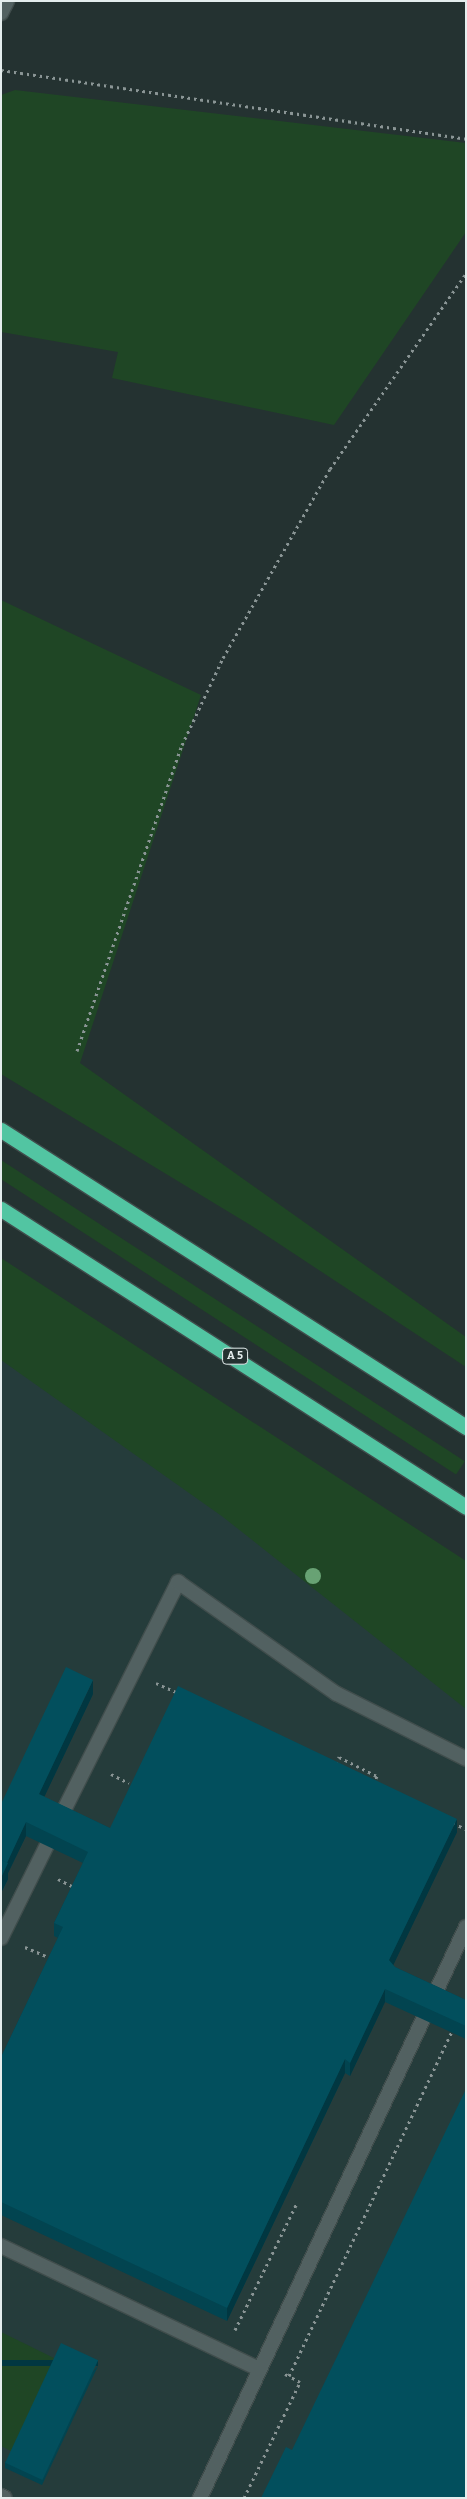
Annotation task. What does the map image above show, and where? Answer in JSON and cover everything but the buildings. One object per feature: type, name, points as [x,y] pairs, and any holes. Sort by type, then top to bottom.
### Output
[{"type":"highway","points":[[1,1130],[466,1427]]},
{"type":"highway","name":"A 5","points":[[1,1209],[466,1507]]},
{"type":"street","points":[[1,14],[7,1]]},
{"type":"street","points":[[60,1818],[178,1582],[336,1694],[466,1759]]},
{"type":"street","points":[[1,1938],[47,1845]]},
{"type":"street","points":[[200,2498],[466,1927]]},
{"type":"street","points":[[1,2246],[260,2366]]},
{"type":"street","points":[[1,2496],[5,2498]]},
{"type":"path","points":[[1,70],[466,139]]},
{"type":"path","points":[[77,1050],[182,745],[222,658],[330,469],[466,274]]},
{"type":"path","points":[[132,1671],[185,1696]]},
{"type":"path","points":[[326,1762],[335,1767],[339,1757],[377,1776],[373,1785],[381,1789]]},
{"type":"path","points":[[449,1821],[466,1829]]},
{"type":"path","points":[[289,2376],[457,2019]]},
{"type":"path","points":[[232,2337],[297,2203]]},
{"type":"path","points":[[244,2498],[300,2382],[260,2366]]},
{"type":"shaded area","points":[[1,1324],[466,1619],[466,2498],[1,2498]]},
{"type":"green space","points":[[15,90],[466,143],[466,232],[334,425],[112,378],[118,352],[1,332],[1,95]]},
{"type":"green space","points":[[1,600],[201,695],[80,1063],[466,1337],[466,1367],[252,1226],[1,1074]]},
{"type":"green space","points":[[1,1160],[465,1461],[456,1475],[1,1179]]},
{"type":"green space","points":[[1,1258],[466,1561],[466,1709],[223,1517],[1,1360]]},
{"type":"green space","points":[[1,2332],[56,2359],[13,2452],[1,2446]]}]
